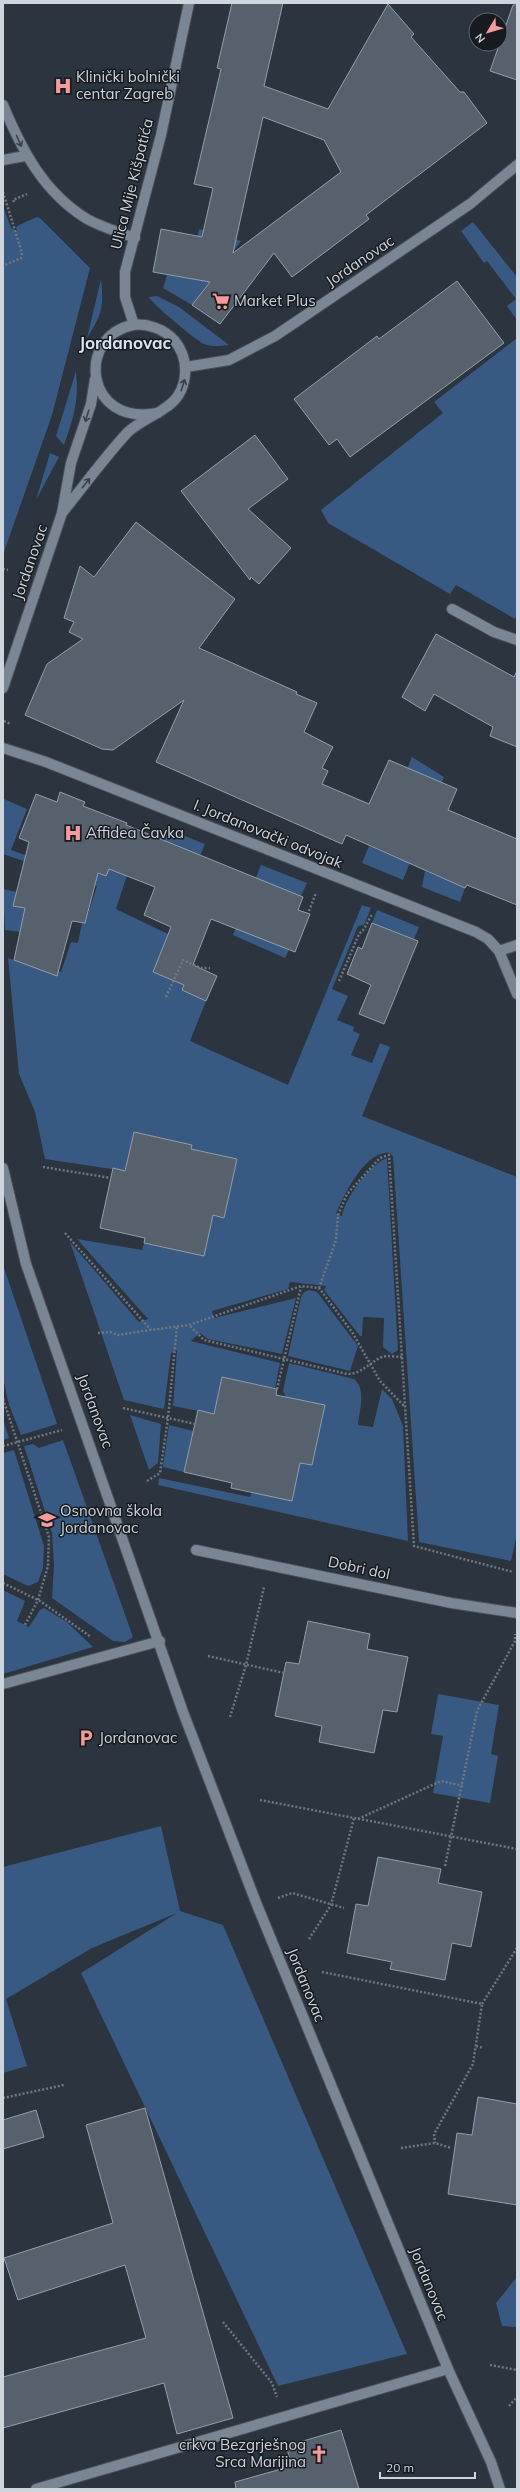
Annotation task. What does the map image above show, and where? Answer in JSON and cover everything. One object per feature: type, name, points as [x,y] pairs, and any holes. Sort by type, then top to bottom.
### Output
[{"type":"main road","name":"Ulica Mije Kišpatića","points":[[134,325],[128,308],[124,285],[161,135],[189,3]]},
{"type":"main road","points":[[3,105],[26,156],[47,184],[74,209],[104,227],[135,238]]},
{"type":"main road","points":[[3,160],[26,156]]},
{"type":"main road","name":"Jordanovac","points":[[186,367],[229,360],[275,336],[470,204],[517,165]]},
{"type":"main road","points":[[134,325],[158,328],[171,337],[179,346],[186,367],[180,393],[171,404],[128,432],[62,513],[71,463],[91,404],[96,378],[98,355],[105,342],[116,332],[134,325]]},
{"type":"main road","points":[[96,378],[104,397],[115,408],[128,414],[143,415],[158,412]]},
{"type":"main road","name":"Jordanovac","points":[[3,688],[62,513]]},
{"type":"main road","points":[[452,609],[494,632],[517,640]]},
{"type":"main road","name":"I. Jordanovački odvojak","points":[[3,748],[46,762],[476,932],[488,939],[499,952]]},
{"type":"main road","points":[[517,945],[499,952],[517,994]]},
{"type":"main road","name":"Jordanovac","points":[[3,1168],[26,1264],[160,1641],[183,1712],[257,1905],[448,2369],[491,2462],[500,2489]]},
{"type":"main road","name":"Dobri dol","points":[[196,1550],[451,1602],[517,1613]]},
{"type":"main road","points":[[3,1684],[160,1641]]},
{"type":"main road","points":[[36,2489],[448,2369]]},
{"type":"main road","name":"Jordanovac","points":[[491,2462],[508,2489]]},
{"type":"path","points":[[3,192],[22,253],[21,258],[16,262],[3,266]]},
{"type":"path","points":[[14,202],[13,200],[27,194]]},
{"type":"path","points":[[3,569],[8,570]]},
{"type":"path","points":[[4,721],[11,724]]},
{"type":"path","points":[[309,911],[318,888]]},
{"type":"path","points":[[339,981],[359,934],[364,929],[374,909]]},
{"type":"path","points":[[166,997],[183,960],[201,968],[210,968]]},
{"type":"path","points":[[319,1288],[336,1240],[338,1215],[347,1194],[380,1158],[389,1155],[414,1546],[513,1572]]},
{"type":"path","points":[[43,1167],[111,1178]]},
{"type":"path","points":[[64,1233],[151,1330]]},
{"type":"path","points":[[98,1333],[110,1332],[118,1335],[189,1325],[301,1286],[319,1288],[352,1332],[380,1381],[406,1408]]},
{"type":"path","points":[[277,1389],[301,1286]]},
{"type":"path","points":[[189,1325],[204,1340],[283,1360],[348,1374],[355,1374],[383,1357],[402,1357]]},
{"type":"path","points":[[147,1481],[160,1473],[168,1418],[177,1326]]},
{"type":"path","points":[[3,1399],[48,1537],[48,1566],[38,1600],[25,1625]]},
{"type":"path","points":[[123,1408],[194,1424]]},
{"type":"path","points":[[3,1446],[66,1429]]},
{"type":"path","points":[[230,1717],[246,1665],[269,1565]]},
{"type":"path","points":[[3,1583],[38,1600],[115,1654]]},
{"type":"path","points":[[445,1866],[463,1786],[477,1711],[515,1641],[515,1634]]},
{"type":"path","points":[[208,1656],[284,1673]]},
{"type":"path","points":[[358,1819],[441,1781],[463,1786]]},
{"type":"path","points":[[260,1800],[517,1849]]},
{"type":"path","points":[[309,1939],[331,1905],[354,1818]]},
{"type":"path","points":[[277,1898],[292,1893],[344,1908]]},
{"type":"path","points":[[435,2143],[434,2134],[473,2064],[482,2004],[517,1948]]},
{"type":"path","points":[[322,1972],[482,2004]]},
{"type":"path","points":[[476,2046],[483,2048]]},
{"type":"path","points":[[3,2098],[64,2085]]},
{"type":"path","points":[[401,2148],[435,2143],[451,2148]]},
{"type":"path","points":[[223,2322],[272,2383],[284,2417]]},
{"type":"path","points":[[490,2365],[517,2370]]},
{"type":"path","points":[[509,2406],[517,2397]]},
{"type":"shaded area","points":[[3,206],[11,228],[17,231],[16,227],[19,225],[37,217],[40,218],[90,268],[52,415],[3,555]]},
{"type":"shaded area","points":[[473,222],[517,277],[517,320],[507,306],[516,299],[487,261],[484,263],[461,231]]},
{"type":"shaded area","points":[[199,229],[241,241],[192,305],[163,288],[167,275],[176,276],[193,255]]},
{"type":"shaded area","points":[[101,279],[101,310],[96,323],[87,338]]},
{"type":"shaded area","points":[[157,296],[179,307],[229,345],[210,346],[204,344],[165,314],[149,297]]},
{"type":"shaded area","points":[[517,338],[517,614],[515,619],[456,585],[450,594],[328,523],[321,510],[443,413],[434,402]]},
{"type":"shaded area","points":[[76,371],[77,391],[75,408],[71,426],[64,445],[56,436]]},
{"type":"shaded area","points":[[50,453],[59,457],[36,500]]},
{"type":"shaded area","points":[[412,757],[444,777],[403,880],[362,863],[369,846],[399,859],[421,810],[397,795]]},
{"type":"shaded area","points":[[4,799],[27,809],[11,850],[39,860],[62,859],[105,876],[113,858],[130,866],[116,909],[168,934],[153,972],[184,985],[182,990],[206,1001],[190,1041],[288,1085],[362,905],[371,908],[364,925],[358,926],[332,989],[348,996],[337,1020],[354,1027],[353,1031],[360,1034],[351,1055],[372,1063],[380,1043],[390,1047],[362,1116],[517,1177],[517,1534],[511,1561],[419,1542],[393,1156],[390,1153],[381,1154],[372,1158],[364,1166],[344,1196],[336,1214],[342,1216],[348,1200],[359,1182],[381,1161],[387,1158],[398,1350],[392,1354],[383,1347],[384,1318],[363,1317],[362,1336],[360,1336],[324,1290],[326,1286],[290,1282],[288,1289],[212,1311],[214,1318],[296,1298],[282,1354],[208,1339],[200,1333],[191,1341],[280,1363],[275,1388],[222,1377],[214,1414],[173,1406],[177,1350],[171,1353],[164,1409],[124,1400],[70,1242],[139,1322],[148,1319],[77,1239],[142,1250],[144,1243],[213,1215],[224,1218],[237,1159],[197,1150],[192,1170],[134,1132],[125,1171],[45,1159],[35,1112],[19,1074],[8,958],[56,975],[58,971],[61,972],[71,942],[78,943],[82,923],[85,923],[97,886],[3,854]]},
{"type":"shaded area","points":[[165,828],[205,844],[200,856],[160,839]]},
{"type":"shaded area","points":[[261,865],[307,883],[279,945],[289,950],[285,958],[233,935]]},
{"type":"shaded area","points":[[425,871],[465,888],[460,902],[422,887]]},
{"type":"shaded area","points":[[3,889],[17,892],[14,905],[26,909],[20,932],[5,930]]},
{"type":"shaded area","points":[[377,910],[419,927],[414,939],[372,923]]},
{"type":"shaded area","points":[[3,1265],[57,1424],[21,1435],[9,1405],[3,1378]]},
{"type":"shaded area","points":[[309,1290],[317,1292],[358,1346],[350,1371],[288,1356],[301,1297],[304,1292]]},
{"type":"shaded area","points":[[289,1363],[354,1379],[358,1384],[361,1394],[361,1407],[358,1425],[373,1427],[382,1389],[392,1399],[403,1426],[408,1541],[158,1485],[159,1478],[250,1497],[252,1492],[300,1463],[312,1465],[325,1406],[286,1397],[283,1391]]},
{"type":"shaded area","points":[[130,1415],[161,1424],[158,1463],[149,1470]]},
{"type":"shaded area","points":[[3,1419],[9,1438],[3,1440]]},
{"type":"shaded area","points":[[169,1425],[193,1431],[184,1472],[163,1467]]},
{"type":"shaded area","points":[[63,1440],[133,1637],[125,1642],[113,1641],[52,1598],[54,1565],[52,1533],[24,1446],[33,1444],[39,1448]]},
{"type":"shaded area","points":[[14,1450],[44,1546],[43,1568],[38,1582],[28,1586],[3,1574],[3,1453]]},
{"type":"shaded area","points":[[3,1590],[25,1601],[17,1621],[29,1627],[40,1610],[44,1608],[67,1622],[93,1647],[3,1674]]},
{"type":"shaded area","points":[[438,1694],[499,1705],[491,1754],[498,1756],[490,1803],[433,1793],[443,1736],[431,1734]]},
{"type":"shaded area","points":[[161,1826],[180,1911],[223,1925],[407,2354],[278,2386],[81,1973],[177,1913],[92,1948],[6,1999],[27,2066],[3,2073],[3,1867]]},
{"type":"shaded area","points":[[517,2277],[517,2327],[502,2326],[496,2303]]},
{"type":"building","points":[[232,3],[283,3],[264,86],[328,109],[388,4],[414,34],[411,37],[460,92],[464,92],[487,123],[366,215],[369,219],[292,277],[274,253],[220,324],[192,305],[210,282],[153,272],[161,229],[202,237],[213,188],[194,184],[221,69],[217,68]],"holes":[[[263,117],[324,140],[341,172],[233,253]]]},
{"type":"building","points":[[513,5],[517,5],[517,80],[490,71],[497,52],[508,52],[508,19]]},
{"type":"building","points":[[457,281],[504,343],[350,457],[337,439],[329,445],[294,399],[377,336],[379,339]]},
{"type":"building","points":[[255,435],[288,479],[248,509],[291,548],[259,584],[251,577],[250,580],[181,491]]},
{"type":"building","points":[[136,522],[235,599],[199,648],[297,692],[296,694],[317,703],[304,732],[333,747],[322,768],[328,771],[322,784],[369,804],[389,760],[457,789],[448,810],[517,839],[517,905],[467,885],[465,888],[346,835],[342,844],[156,762],[184,700],[113,750],[102,749],[25,715],[47,664],[83,639],[69,632],[74,622],[64,618],[80,566],[94,577]]},
{"type":"building","points":[[436,634],[514,677],[517,671],[517,747],[490,736],[493,727],[434,694],[425,711],[402,697]]},
{"type":"building","points":[[60,792],[85,802],[83,806],[127,823],[126,825],[303,897],[298,910],[310,914],[295,952],[211,919],[193,965],[217,976],[206,1001],[182,990],[184,985],[153,972],[171,927],[144,915],[155,887],[109,869],[106,876],[98,873],[85,923],[72,921],[57,976],[14,960],[25,908],[13,906],[29,842],[19,838],[36,794],[57,802]]},
{"type":"building","points":[[372,923],[418,941],[384,1024],[359,1014],[371,985],[347,974],[358,947],[362,949]]},
{"type":"building","points":[[134,1132],[192,1145],[191,1149],[237,1159],[224,1218],[213,1215],[204,1256],[144,1243],[145,1238],[100,1228],[113,1168],[125,1171]]},
{"type":"building","points":[[222,1377],[277,1389],[276,1395],[325,1405],[312,1465],[300,1463],[292,1501],[231,1488],[232,1483],[184,1472],[198,1410],[214,1414]]},
{"type":"building","points":[[308,1621],[370,1634],[367,1649],[408,1657],[397,1712],[383,1710],[374,1753],[319,1742],[322,1726],[275,1716],[286,1662],[299,1664]]},
{"type":"building","points":[[378,1857],[441,1869],[438,1883],[482,1892],[471,1947],[452,1943],[445,1980],[390,1969],[392,1962],[347,1953],[356,1904],[368,1906]]},
{"type":"building","points":[[478,2097],[517,2104],[517,2205],[448,2194],[457,2133],[472,2135]]},
{"type":"building","points":[[145,2108],[233,2418],[177,2434],[164,2383],[3,2428],[3,2377],[146,2338],[125,2265],[18,2300],[4,2258],[113,2223],[86,2125]]},
{"type":"building","points":[[36,2110],[44,2137],[3,2149],[3,2120]]},
{"type":"building","name":"crkva Bezgrješnog Srca Marijina","points":[[341,2430],[359,2489],[236,2489],[235,2482],[292,2466],[286,2446]]},
{"type":"place","name":"Klinički bolnički centar Zagreb","points":[[63,86]]},
{"type":"place","name":"Market Plus","points":[[221,301]]},
{"type":"place","name":"Affidea Čavka","points":[[73,833]]},
{"type":"place","name":"Osnovna škola Jordanovac","points":[[47,1520]]},
{"type":"place","name":"Jordanovac","points":[[86,1738]]},
{"type":"place","name":"crkva Bezgrješnog Srca Marijina","points":[[319,2454]]},
{"type":"district","name":"Jordanovac","points":[[125,343]]}]
